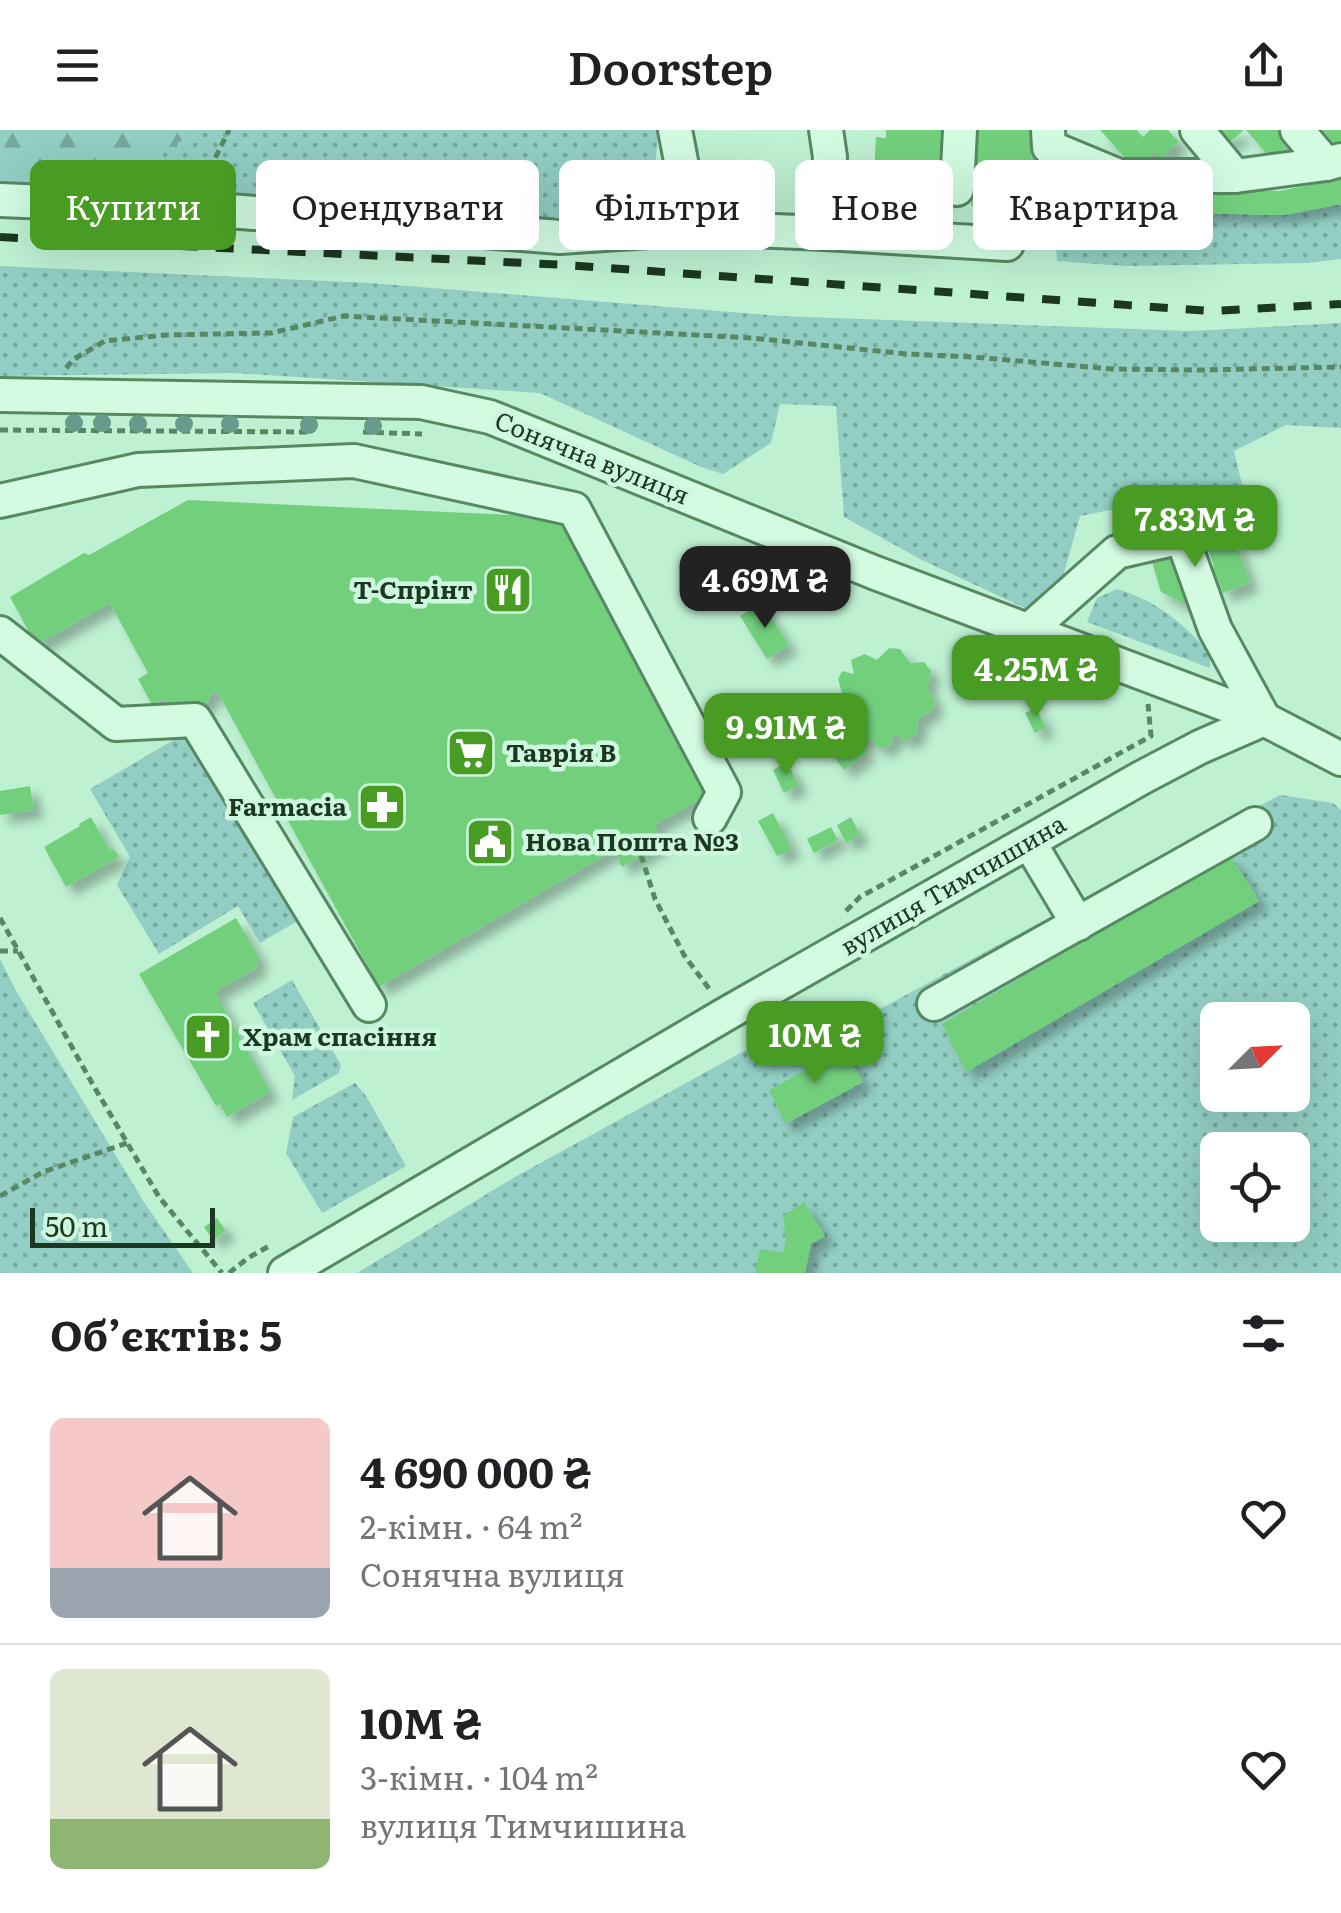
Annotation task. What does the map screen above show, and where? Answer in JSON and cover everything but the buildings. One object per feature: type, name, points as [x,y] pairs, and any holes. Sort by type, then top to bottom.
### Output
[{"type":"street","points":[[675,130],[681,160]]},
{"type":"street","points":[[826,130],[830,160]]},
{"type":"street","points":[[958,188],[960,130]]},
{"type":"street","points":[[1197,130],[1235,176]]},
{"type":"street","points":[[1297,130],[1334,162]]},
{"type":"street","points":[[1055,136],[1119,176],[1235,176],[1334,162]]},
{"type":"street","points":[[0,200],[30,201]]},
{"type":"street","points":[[236,212],[559,237]]},
{"type":"street","name":"Сонячна вулиця","points":[[0,396],[421,402],[490,417],[874,572],[1264,719],[1341,759]]},
{"type":"street","points":[[0,500],[138,470],[354,461],[574,509],[724,792],[710,818]]},
{"type":"street","points":[[1029,630],[1117,552],[1182,537],[1215,629],[1264,719]]},
{"type":"street","points":[[0,633],[116,724],[195,720],[369,1005]]},
{"type":"street","name":"вулиця Тимчишина","points":[[285,1273],[1030,842],[1200,747],[1264,719]]},
{"type":"street","points":[[934,1004],[1255,824]]},
{"type":"street","points":[[1030,842],[1078,924]]},
{"type":"path","points":[[214,160],[229,130]]},
{"type":"path","points":[[42,396],[74,359],[105,340],[271,333],[344,316],[752,338],[1112,368],[1341,367]]},
{"type":"path","points":[[641,855],[655,899],[684,955],[715,996]]},
{"type":"path","points":[[0,918],[159,1198],[222,1273]]},
{"type":"path","points":[[0,951],[18,951]]},
{"type":"path","points":[[0,1196],[43,1172],[127,1142]]},
{"type":"green space","points":[[0,130],[658,130],[656,160],[559,160],[559,217],[539,217],[539,160],[256,160],[256,198],[236,197],[236,160],[30,160],[30,186],[0,185]]},
{"type":"green space","points":[[0,130],[195,130],[144,160],[30,160],[30,181],[0,183]]},
{"type":"green space","points":[[1341,204],[1341,259],[1125,266],[1057,261],[1056,250],[1213,250],[1213,213],[1284,215]]},
{"type":"green space","points":[[0,266],[370,283],[780,316],[1190,331],[1341,323],[1341,428],[1286,425],[1234,451],[1243,489],[1192,494],[1080,516],[1062,580],[1031,611],[922,560],[844,517],[836,406],[780,404],[771,443],[723,474],[540,393],[233,373],[0,376]]},
{"type":"green space","points":[[1117,589],[1145,600],[1178,622],[1210,652],[1210,668],[1087,622],[1097,598]]},
{"type":"green space","points":[[189,731],[301,919],[260,943],[238,906],[159,954],[117,885],[130,857],[90,789]]},
{"type":"green space","points":[[1280,795],[1333,803],[1341,810],[1341,1273],[357,1273],[515,1177],[746,1050],[783,1062]]},
{"type":"green space","points":[[0,959],[144,1202],[193,1273],[0,1273]]},
{"type":"green space","points":[[292,980],[341,1065],[339,1073],[292,1100],[295,1076],[253,1003]]},
{"type":"green space","points":[[355,1083],[406,1166],[322,1213],[286,1153],[293,1117]]},
{"type":"railway","points":[[0,237],[565,265],[1211,311],[1341,304]]},
{"type":"place","name":"Т-Спрінт","points":[[508,590]]},
{"type":"place","name":"Таврія В","points":[[471,753]]},
{"type":"place","name":"Farmacia","points":[[382,807]]},
{"type":"place","name":"Нова Пошта №3","points":[[490,842]]},
{"type":"place","name":"Храм спасіння","points":[[208,1037]]}]
